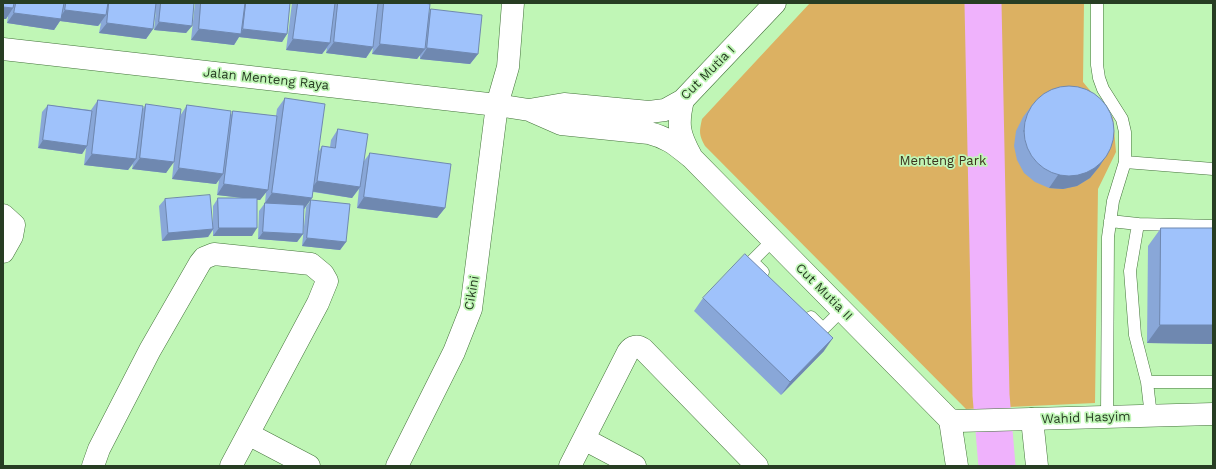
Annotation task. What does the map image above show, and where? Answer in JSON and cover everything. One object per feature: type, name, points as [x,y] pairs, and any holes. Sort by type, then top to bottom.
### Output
[{"type":"main road","name":"Cikini","points":[[397,466],[454,352],[471,309],[497,105],[508,67],[513,3]]},
{"type":"main road","name":"Cut Mutia I","points":[[529,110],[564,104],[649,112],[664,110],[683,100],[775,3]]},
{"type":"main road","name":"Jalan Menteng Raya","points":[[3,49],[497,105],[529,110]]},
{"type":"main road","name":"Cut Mutia II","points":[[683,100],[679,129],[683,142],[692,158]]},
{"type":"main road","name":"Cut Mutia II","points":[[529,110],[561,124],[649,134],[671,141],[692,158],[954,421]]},
{"type":"main road","points":[[3,215],[14,225],[12,236],[3,252]]},
{"type":"main road","points":[[93,466],[99,449],[150,350],[200,263],[208,255],[226,255],[311,264],[323,274],[327,281],[318,303],[231,466]]},
{"type":"main road","points":[[570,466],[628,352],[633,347],[640,347],[757,466]]},
{"type":"main road","name":"Wahid Hasyim","points":[[954,421],[1213,414]]},
{"type":"main road","points":[[1029,420],[1037,466]]},
{"type":"main road","points":[[954,421],[957,466]]},
{"type":"main road","points":[[248,434],[309,466]]},
{"type":"main road","points":[[584,439],[635,466]]},
{"type":"lane","points":[[1097,3],[1097,65],[1099,78],[1103,89],[1122,119],[1125,132],[1125,162],[1113,201],[1108,237],[1107,417]]},
{"type":"lane","points":[[1125,162],[1213,169]]},
{"type":"lane","points":[[1110,221],[1138,224],[1213,226]]},
{"type":"lane","points":[[1138,224],[1130,271],[1136,335],[1147,382],[1151,416]]},
{"type":"lane","points":[[772,240],[752,261],[774,282]]},
{"type":"lane","points":[[801,308],[823,328],[842,310]]},
{"type":"lane","points":[[1147,382],[1213,382]]},
{"type":"green space","name":"Menteng Park","points":[[810,3],[1084,3],[1083,82],[1113,118],[1116,152],[1098,189],[1095,403],[966,409],[705,146],[700,133],[702,119]]},
{"type":"building","points":[[3,3],[14,3],[13,8],[3,7]]},
{"type":"building","points":[[16,3],[64,3],[61,19],[14,13]]},
{"type":"building","points":[[66,3],[108,3],[106,15],[65,10]]},
{"type":"building","points":[[109,3],[156,3],[153,29],[107,23]]},
{"type":"building","points":[[161,3],[194,3],[192,26],[159,22]]},
{"type":"building","points":[[201,3],[245,3],[241,34],[199,29]]},
{"type":"building","points":[[246,3],[290,3],[287,34],[243,29]]},
{"type":"building","points":[[298,3],[335,3],[330,43],[293,39]]},
{"type":"building","points":[[338,3],[378,3],[373,47],[334,42]]},
{"type":"building","points":[[384,3],[430,4],[425,49],[380,44]]},
{"type":"building","points":[[431,9],[482,15],[478,54],[427,48]]},
{"type":"building","points":[[1069,86],[1086,90],[1101,99],[1110,114],[1114,131],[1110,148],[1101,163],[1086,172],[1069,176],[1052,172],[1037,163],[1028,148],[1024,131],[1028,114],[1037,99],[1052,90]]},
{"type":"building","points":[[285,98],[325,104],[312,198],[272,193]]},
{"type":"building","points":[[98,100],[143,106],[136,159],[92,154]]},
{"type":"building","points":[[146,104],[181,109],[174,162],[140,158]]},
{"type":"building","points":[[48,105],[92,111],[87,146],[43,140]]},
{"type":"building","points":[[187,105],[231,111],[223,174],[179,168]]},
{"type":"building","points":[[233,111],[277,116],[268,190],[224,184]]},
{"type":"building","points":[[338,129],[368,134],[360,187],[317,181],[322,146],[335,148]]},
{"type":"building","points":[[370,153],[451,164],[445,208],[364,197]]},
{"type":"building","points":[[210,195],[213,229],[168,233],[165,199]]},
{"type":"building","points":[[218,198],[257,198],[257,228],[219,228]]},
{"type":"building","points":[[311,200],[350,204],[346,242],[307,238]]},
{"type":"building","points":[[265,203],[304,205],[303,234],[263,232]]},
{"type":"building","points":[[1161,228],[1213,228],[1213,325],[1160,325]]},
{"type":"building","points":[[745,254],[833,338],[790,382],[703,298]]},
{"type":"waterway","points":[[983,3],[991,395],[997,466]]}]
